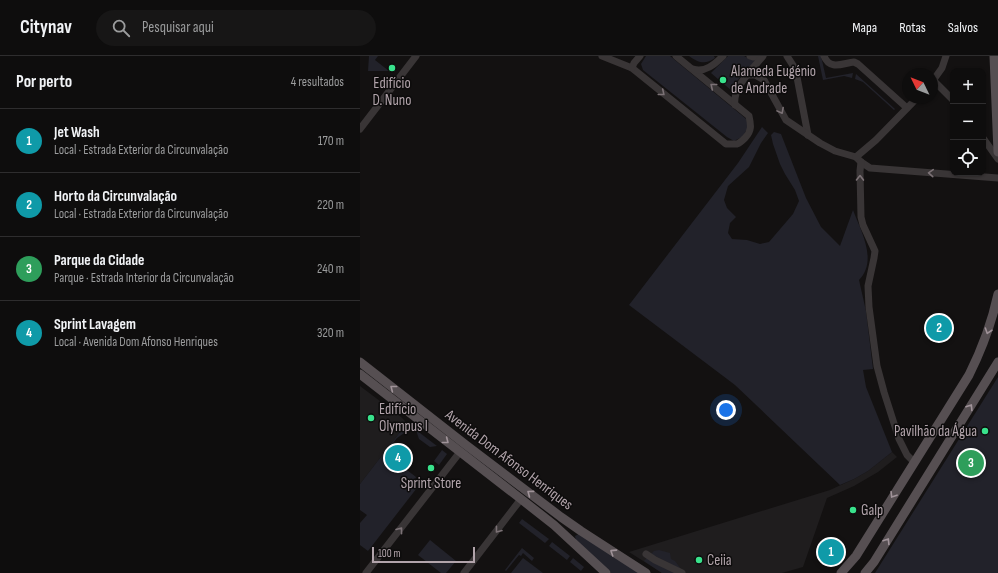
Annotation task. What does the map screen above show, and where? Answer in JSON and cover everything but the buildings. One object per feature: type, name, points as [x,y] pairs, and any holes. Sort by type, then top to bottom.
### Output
[{"type":"main road","points":[[994,56],[998,152]]},
{"type":"main road","points":[[841,573],[856,556],[969,375],[989,328],[998,294]]},
{"type":"main road","name":"Avenida Dom Afonso Henriques","points":[[360,362],[561,517],[646,573]]},
{"type":"main road","points":[[865,573],[878,555],[998,362]]},
{"type":"main road","name":"Avenida Dom Afonso Henriques","points":[[360,374],[554,525],[606,573]]},
{"type":"main road","points":[[554,525],[561,517]]},
{"type":"main road","points":[[570,539],[572,532],[578,529]]},
{"type":"street","points":[[360,129],[416,56]]},
{"type":"street","points":[[602,56],[632,68],[735,150]]},
{"type":"street","points":[[632,68],[640,56]]},
{"type":"street","points":[[676,56],[756,123]]},
{"type":"street","points":[[691,68],[694,70],[705,69],[710,67],[723,56]]},
{"type":"street","points":[[750,56],[758,56]]},
{"type":"street","points":[[735,105],[736,91],[763,56]]},
{"type":"street","points":[[787,56],[796,72],[808,135]]},
{"type":"street","points":[[824,56],[826,61],[830,64],[837,65],[854,62],[858,64],[907,108]]},
{"type":"street","points":[[938,74],[942,68],[946,56]]},
{"type":"street","points":[[748,75],[755,75],[764,80],[786,120],[820,144],[859,160],[870,168],[998,178]]},
{"type":"street","points":[[938,86],[950,97]]},
{"type":"street","points":[[911,104],[859,160],[861,217],[875,251],[868,286],[869,307],[878,371],[899,439],[907,455],[914,462]]},
{"type":"street","points":[[726,144],[737,144],[748,135],[751,130],[748,116]]},
{"type":"street","points":[[984,140],[998,159]]},
{"type":"street","points":[[366,573],[460,452]]},
{"type":"street","points":[[464,573],[521,499]]},
{"type":"street","points":[[646,554],[682,573]]},
{"type":"shaded area","points":[[369,56],[378,56],[375,60],[389,71],[368,71]]},
{"type":"shaded area","points":[[646,56],[670,56],[745,118],[747,120],[748,128],[742,137],[734,141],[727,137],[643,70],[641,64]]},
{"type":"shaded area","points":[[689,56],[714,56],[715,58],[708,62],[702,62]]},
{"type":"shaded area","points":[[728,56],[744,56],[756,60],[736,82],[732,91],[711,73]]},
{"type":"shaded area","points":[[818,56],[821,56],[826,78],[853,73],[852,78],[844,76],[823,80]]},
{"type":"shaded area","points":[[856,74],[895,109],[894,110],[863,82],[855,79]]},
{"type":"shaded area","points":[[762,127],[768,133],[761,143],[749,167],[728,186],[724,200],[727,208],[736,217],[730,223],[728,233],[732,239],[747,240],[760,244],[769,242],[793,214],[799,201],[795,190],[780,164],[771,135],[774,132],[781,134],[806,198],[821,227],[840,246],[853,210],[863,236],[868,255],[865,272],[859,280],[866,311],[873,369],[863,370],[866,387],[892,452],[868,471],[840,485],[735,385],[629,305],[738,163]]},
{"type":"shaded area","points":[[998,377],[998,573],[875,573]]},
{"type":"shaded area","points":[[360,386],[407,423],[360,484]]},
{"type":"shaded area","points":[[407,423],[410,426],[410,429],[397,438],[385,453],[416,477],[415,480],[420,484],[368,551],[360,545],[360,523],[367,515],[360,510],[360,484]]},
{"type":"shaded area","points":[[416,430],[437,446],[430,447],[419,439]]},
{"type":"shaded area","points":[[442,450],[447,454],[439,465],[434,461]]},
{"type":"shaded area","points":[[892,452],[897,457],[878,472],[854,486],[827,498],[803,567],[782,573],[662,573],[629,552],[830,490],[868,471]]},
{"type":"shaded area","points":[[522,519],[549,539],[545,543],[519,523]]},
{"type":"shaded area","points":[[579,534],[639,573],[611,573],[576,540],[575,536]]},
{"type":"shaded area","points":[[430,540],[456,561],[446,573],[441,573],[418,555]]},
{"type":"shaded area","points":[[552,542],[570,556],[567,560],[549,546]]},
{"type":"shaded area","points":[[522,548],[534,558],[532,561],[523,553],[521,556],[519,555],[506,571],[505,570]]},
{"type":"shaded area","points":[[659,550],[670,553],[671,559],[675,561],[681,569],[651,554],[654,551]]},
{"type":"shaded area","points":[[523,558],[543,573],[511,573]]},
{"type":"shaded area","points":[[573,558],[584,567],[581,571],[570,562]]},
{"type":"shaded area","points":[[647,558],[677,573],[662,573],[644,561]]},
{"type":"place","name":"Edifício D. Nuno","points":[[392,68]]},
{"type":"place","name":"Alameda Eugénio de Andrade","points":[[723,80]]},
{"type":"place","name":"Horto da Circunvalação","points":[[939,328]]},
{"type":"place","name":"Edifício Olympus I","points":[[371,418]]},
{"type":"place","name":"Pavilhão da Água","points":[[985,431]]},
{"type":"place","name":"Sprint Lavagem","points":[[398,458]]},
{"type":"place","name":"Parque da Cidade","points":[[971,463]]},
{"type":"place","name":"Sprint Store","points":[[431,468]]},
{"type":"place","name":"Galp","points":[[853,510]]},
{"type":"place","name":"Jet Wash","points":[[831,552]]},
{"type":"place","name":"Ceiia","points":[[699,560]]}]
